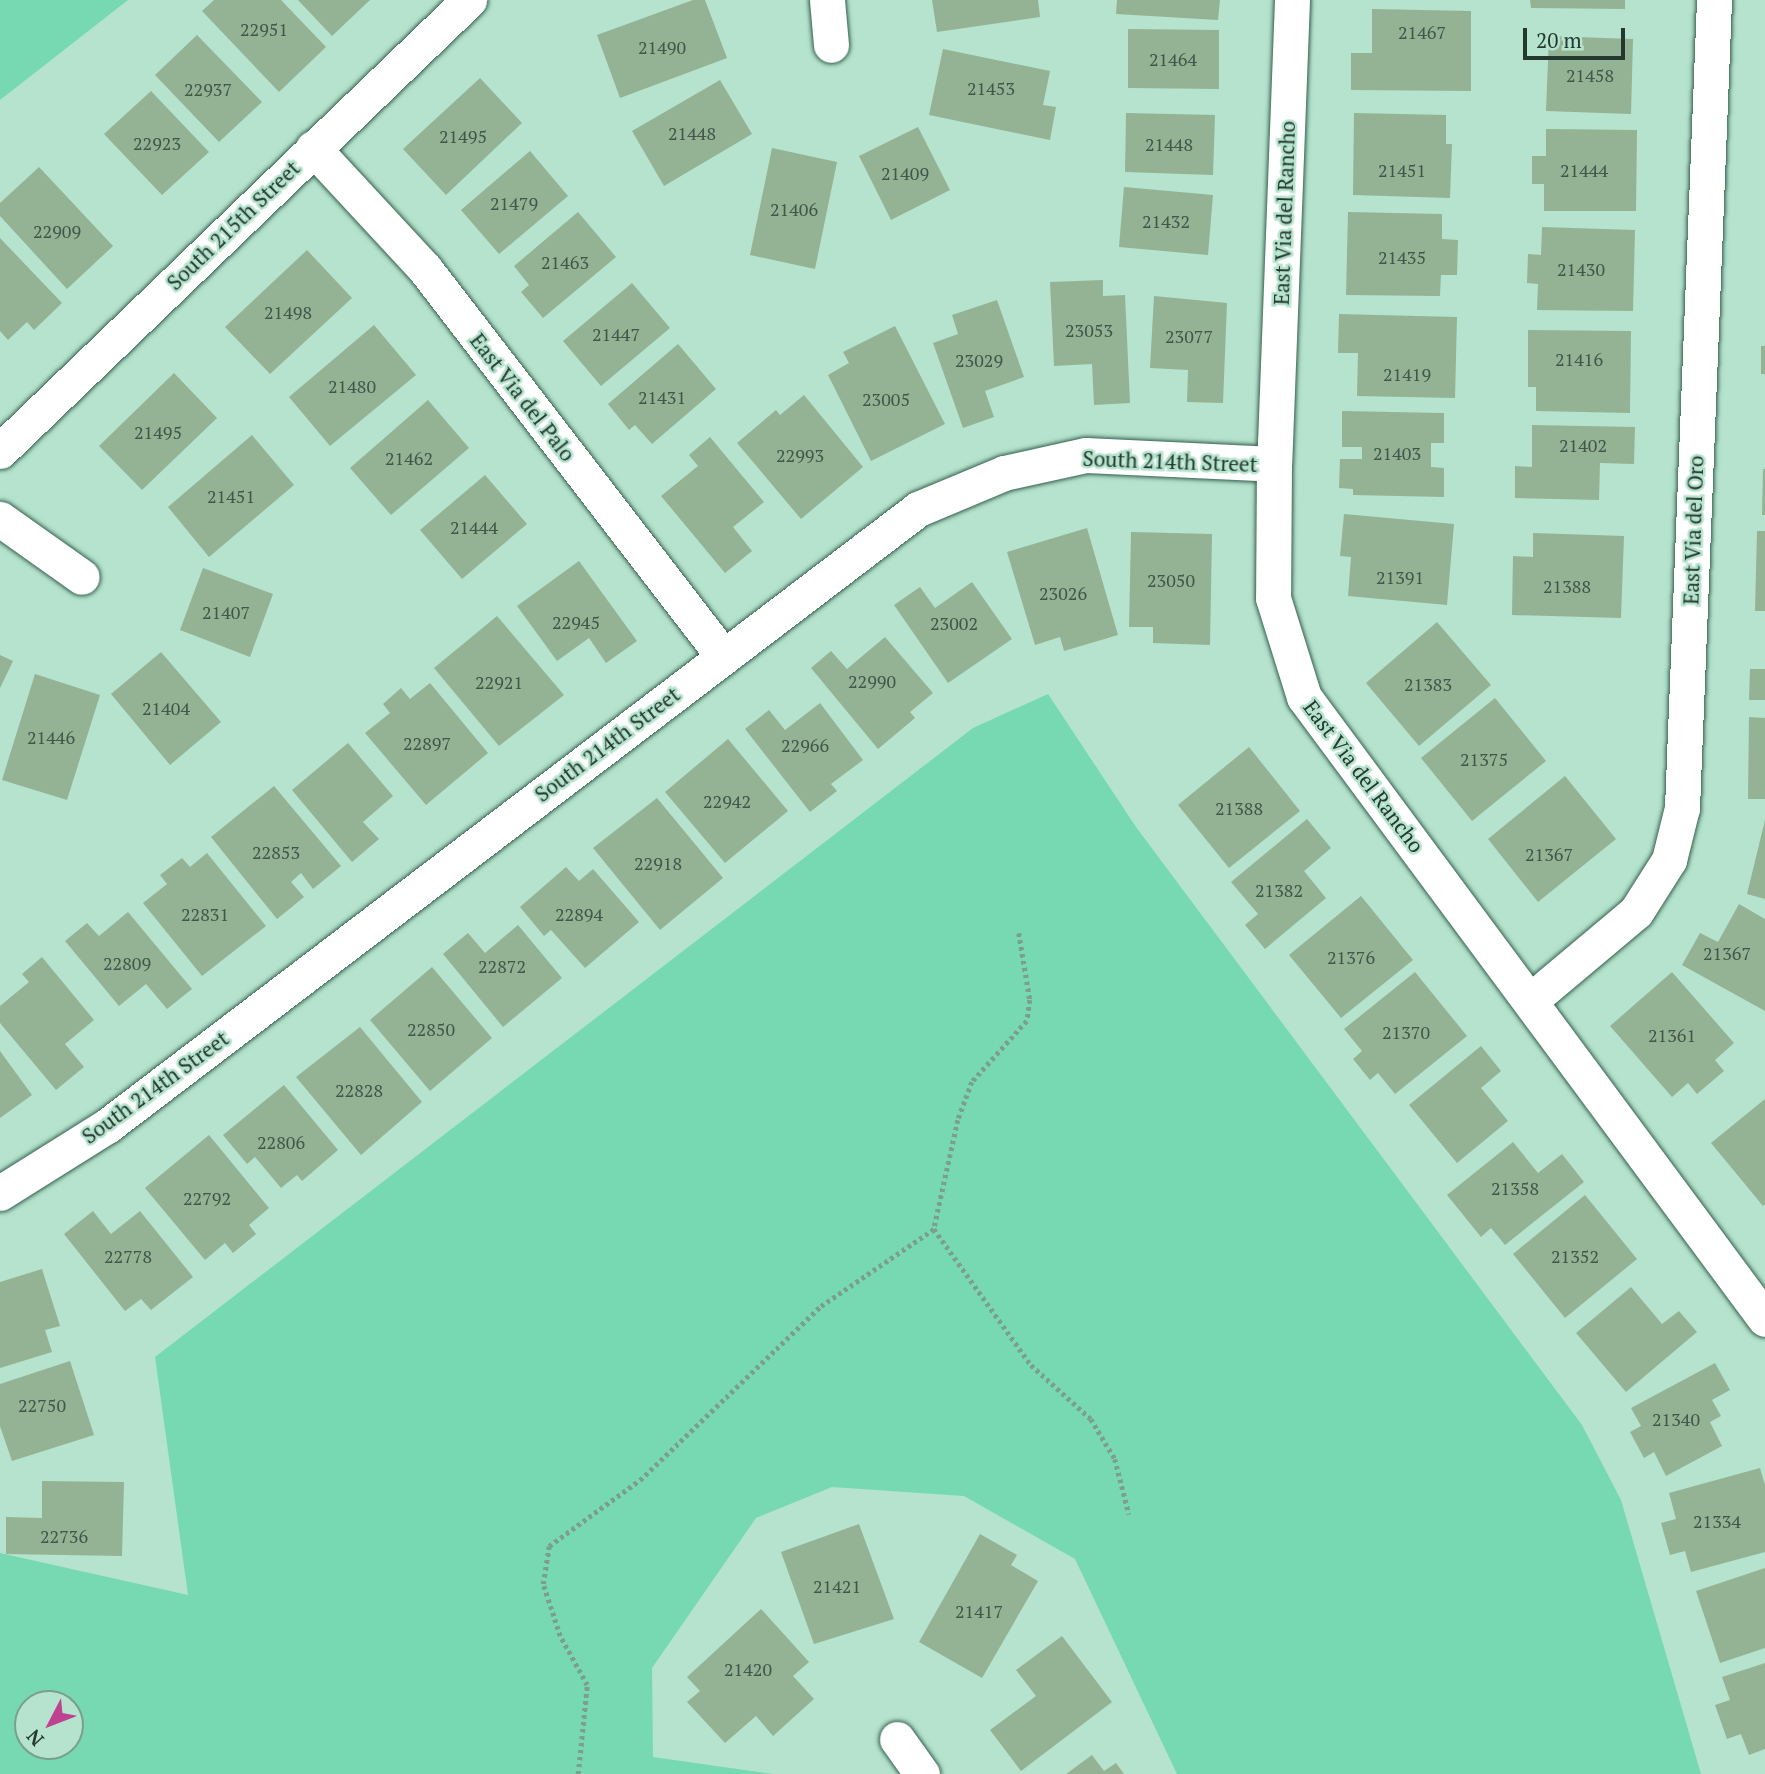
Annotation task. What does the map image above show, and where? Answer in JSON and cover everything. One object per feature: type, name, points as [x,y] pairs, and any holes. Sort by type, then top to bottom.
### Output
[{"type":"street","name":"South 215th Street","points":[[0,451],[469,0]]},
{"type":"street","points":[[827,0],[831,45]]},
{"type":"street","name":"East Via del Rancho","points":[[1292,0],[1274,464],[1273,598],[1304,697],[1765,1319]]},
{"type":"street","name":"East Via del Oro","points":[[1531,1000],[1636,912],[1669,860],[1682,808],[1714,0]]},
{"type":"street","name":"East Via del Palo","points":[[313,148],[425,269],[722,655]]},
{"type":"street","name":"South 214th Street","points":[[0,1193],[107,1126],[722,655],[918,509],[1004,473],[1086,455],[1274,464]]},
{"type":"street","points":[[0,519],[82,577]]},
{"type":"street","points":[[897,1739],[922,1774]]},
{"type":"path","points":[[578,1774],[587,1685],[560,1636],[543,1584],[550,1546],[640,1480],[821,1306],[934,1229],[958,1120],[972,1082],[1027,1021],[1030,1000],[1018,933]]},
{"type":"path","points":[[934,1229],[1031,1365],[1091,1419],[1115,1460],[1129,1514]]},
{"type":"green space","points":[[0,0],[128,0],[0,100]]},
{"type":"green space","points":[[1048,694],[1136,827],[1582,1425],[1621,1500],[1701,1774],[1177,1774],[1075,1559],[964,1496],[832,1487],[756,1518],[652,1668],[653,1757],[773,1774],[0,1774],[0,1553],[188,1595],[155,1357],[973,728]]},
{"type":"building","points":[[214,0],[281,0],[326,47],[279,92],[202,11]]},
{"type":"building","points":[[298,0],[370,0],[332,36]]},
{"type":"building","points":[[693,0],[705,0],[727,58],[620,98],[597,35]]},
{"type":"building","points":[[932,0],[1038,0],[1040,17],[937,32]]},
{"type":"building","points":[[1117,0],[1220,0],[1218,20],[1116,14]]},
{"type":"building","points":[[1530,0],[1625,0],[1625,9],[1531,8]]},
{"type":"building","points":[[1372,9],[1471,11],[1471,91],[1351,90],[1351,53],[1372,53]]},
{"type":"building","points":[[1128,29],[1219,30],[1219,89],[1128,88]]},
{"type":"building","points":[[197,35],[262,102],[219,142],[155,75]]},
{"type":"building","points":[[1549,36],[1633,39],[1631,114],[1546,111]]},
{"type":"building","points":[[943,49],[1050,71],[1043,105],[1056,107],[1050,140],[929,115]]},
{"type":"building","points":[[480,78],[522,123],[446,195],[403,149]]},
{"type":"building","points":[[720,80],[752,134],[664,186],[632,131]]},
{"type":"building","points":[[151,91],[209,152],[162,195],[104,134]]},
{"type":"building","points":[[1126,113],[1215,115],[1213,175],[1125,172]]},
{"type":"building","points":[[1354,113],[1446,115],[1446,144],[1452,144],[1450,198],[1353,195]]},
{"type":"building","points":[[918,127],[950,190],[891,220],[859,156]]},
{"type":"building","points":[[1546,129],[1637,130],[1636,211],[1544,211],[1544,184],[1532,184],[1532,156],[1546,156]]},
{"type":"building","points":[[772,148],[837,162],[815,269],[750,255]]},
{"type":"building","points":[[530,151],[568,196],[499,254],[461,210]]},
{"type":"building","points":[[39,167],[113,246],[67,289],[0,216],[0,203]]},
{"type":"building","points":[[1124,187],[1213,195],[1208,255],[1119,247]]},
{"type":"building","points":[[578,212],[616,257],[543,318],[521,292],[529,285],[514,266]]},
{"type":"building","points":[[1348,212],[1442,214],[1442,239],[1458,240],[1457,275],[1441,275],[1440,296],[1346,295]]},
{"type":"building","points":[[1542,227],[1635,230],[1633,311],[1537,310],[1538,284],[1527,283],[1528,254],[1541,255]]},
{"type":"building","points":[[0,238],[62,303],[34,330],[27,322],[8,340],[0,331]]},
{"type":"building","points":[[307,250],[352,298],[270,374],[225,327]]},
{"type":"building","points":[[1103,280],[1103,296],[1125,295],[1130,403],[1094,405],[1092,364],[1054,366],[1050,282]]},
{"type":"building","points":[[632,283],[670,328],[601,386],[563,341]]},
{"type":"building","points":[[1154,296],[1227,303],[1223,403],[1187,402],[1188,370],[1150,368]]},
{"type":"building","points":[[997,300],[1024,377],[985,391],[994,417],[963,428],[933,343],[958,334],[952,315]]},
{"type":"building","points":[[1339,314],[1457,317],[1455,398],[1357,396],[1358,353],[1338,353]]},
{"type":"building","points":[[374,325],[416,375],[330,446],[289,397]]},
{"type":"building","points":[[895,326],[945,424],[871,461],[828,375],[849,363],[843,352]]},
{"type":"building","points":[[1528,330],[1631,331],[1630,413],[1536,411],[1536,387],[1528,387]]},
{"type":"building","points":[[678,344],[716,389],[652,444],[635,425],[629,430],[608,404]]},
{"type":"building","points":[[1761,346],[1765,346],[1765,374],[1761,374]]},
{"type":"building","points":[[174,373],[217,418],[142,490],[99,446]]},
{"type":"building","points":[[804,395],[863,467],[801,519],[737,443],[776,410],[780,415]]},
{"type":"building","points":[[428,400],[469,448],[391,515],[350,468]]},
{"type":"building","points":[[1342,411],[1444,413],[1444,443],[1431,443],[1431,467],[1444,468],[1444,497],[1353,495],[1353,489],[1339,488],[1340,459],[1362,459],[1362,447],[1342,447]]},
{"type":"building","points":[[1532,425],[1635,427],[1634,464],[1600,463],[1599,500],[1515,498],[1515,466],[1532,467]]},
{"type":"building","points":[[252,435],[294,485],[209,557],[168,507]]},
{"type":"building","points":[[710,437],[764,502],[733,527],[752,551],[725,573],[661,496],[698,466],[689,455]]},
{"type":"building","points":[[1765,469],[1765,515],[1762,515]]},
{"type":"building","points":[[485,475],[527,524],[462,579],[420,530]]},
{"type":"building","points":[[1344,514],[1454,524],[1447,605],[1348,596],[1351,557],[1340,556]]},
{"type":"building","points":[[1087,528],[1118,635],[1064,651],[1060,637],[1035,645],[1007,552]]},
{"type":"building","points":[[1757,531],[1765,531],[1765,611],[1755,611]]},
{"type":"building","points":[[1131,532],[1212,534],[1210,645],[1153,643],[1153,627],[1129,627]]},
{"type":"building","points":[[1533,533],[1624,536],[1621,618],[1512,615],[1513,556],[1533,557]]},
{"type":"building","points":[[579,561],[637,641],[606,663],[589,638],[557,661],[517,606]]},
{"type":"building","points":[[203,568],[273,594],[250,657],[180,630]]},
{"type":"building","points":[[972,582],[1012,639],[948,683],[894,605],[920,587],[935,608]]},
{"type":"building","points":[[497,616],[564,695],[499,746],[434,668]]},
{"type":"building","points":[[1437,622],[1491,685],[1419,746],[1366,683]]},
{"type":"building","points":[[885,637],[933,693],[910,712],[915,718],[878,749],[811,668],[831,651],[847,669]]},
{"type":"building","points":[[161,652],[221,722],[170,765],[111,694]]},
{"type":"building","points":[[0,655],[13,661],[0,688]]},
{"type":"building","points":[[1750,669],[1765,669],[1765,700],[1749,700]]},
{"type":"building","points":[[35,674],[100,695],[67,800],[2,780]]},
{"type":"building","points":[[430,683],[488,753],[426,805],[365,733],[390,713],[383,704],[401,688],[410,699]]},
{"type":"building","points":[[1495,698],[1546,761],[1472,821],[1421,758]]},
{"type":"building","points":[[820,703],[863,760],[831,784],[837,791],[810,812],[745,729],[769,710],[785,730]]},
{"type":"building","points":[[1749,717],[1765,718],[1765,799],[1748,799]]},
{"type":"building","points":[[728,739],[788,811],[725,863],[665,792]]},
{"type":"building","points":[[348,743],[393,796],[363,822],[379,839],[352,862],[292,790]]},
{"type":"building","points":[[1249,747],[1300,811],[1229,868],[1178,805]]},
{"type":"building","points":[[1565,776],[1616,839],[1538,902],[1488,839]]},
{"type":"building","points":[[274,786],[341,866],[313,889],[301,873],[291,882],[304,897],[277,919],[211,837]]},
{"type":"building","points":[[657,798],[723,878],[660,930],[593,848]]},
{"type":"building","points":[[1307,819],[1331,848],[1304,871],[1326,898],[1265,949],[1245,925],[1258,914],[1231,882]]},
{"type":"building","points":[[1765,820],[1765,899],[1747,894]]},
{"type":"building","points":[[207,853],[266,926],[202,976],[143,903],[167,884],[160,875],[182,858],[190,867]]},
{"type":"building","points":[[566,867],[579,881],[593,869],[639,922],[585,968],[551,930],[544,936],[520,907]]},
{"type":"building","points":[[1361,896],[1413,960],[1341,1018],[1289,955]]},
{"type":"building","points":[[1739,904],[1765,919],[1765,1011],[1682,965],[1700,933],[1718,942]]},
{"type":"building","points":[[128,912],[192,989],[167,1009],[146,984],[119,1006],[65,941],[87,923],[99,936]]},
{"type":"building","points":[[518,925],[562,978],[503,1027],[443,954],[468,933],[485,953]]},
{"type":"building","points":[[42,957],[94,1020],[65,1044],[84,1067],[56,1090],[0,1023],[0,1006],[29,982],[22,974]]},
{"type":"building","points":[[432,967],[492,1038],[430,1091],[370,1020]]},
{"type":"building","points":[[1415,972],[1467,1036],[1395,1094],[1378,1073],[1370,1080],[1353,1059],[1362,1051],[1344,1029]]},
{"type":"building","points":[[1672,972],[1734,1043],[1715,1060],[1724,1071],[1697,1094],[1688,1083],[1672,1097],[1610,1026]]},
{"type":"building","points":[[360,1027],[422,1102],[361,1155],[296,1077]]},
{"type":"building","points":[[1481,1046],[1501,1071],[1481,1088],[1508,1121],[1457,1163],[1409,1105]]},
{"type":"building","points":[[0,1051],[32,1095],[0,1118]]},
{"type":"building","points":[[284,1085],[338,1150],[302,1181],[297,1175],[281,1188],[255,1157],[247,1164],[223,1135]]},
{"type":"building","points":[[1765,1099],[1765,1204],[1763,1206],[1711,1143]]},
{"type":"building","points":[[209,1135],[269,1208],[249,1225],[256,1234],[233,1253],[225,1243],[205,1260],[145,1188]]},
{"type":"building","points":[[1513,1142],[1538,1173],[1562,1154],[1584,1182],[1505,1245],[1491,1228],[1481,1237],[1447,1195]]},
{"type":"building","points":[[1585,1195],[1637,1259],[1565,1318],[1513,1254]]},
{"type":"building","points":[[93,1211],[111,1234],[140,1211],[193,1277],[151,1310],[141,1299],[125,1311],[64,1234]]},
{"type":"building","points":[[42,1269],[60,1326],[45,1330],[52,1352],[0,1368],[0,1282]]},
{"type":"building","points":[[1631,1287],[1662,1324],[1679,1311],[1697,1332],[1626,1392],[1576,1333]]},
{"type":"building","points":[[70,1361],[94,1435],[12,1461],[0,1426],[0,1384]]},
{"type":"building","points":[[1715,1363],[1730,1390],[1712,1400],[1721,1416],[1710,1422],[1722,1446],[1666,1476],[1654,1452],[1644,1458],[1630,1432],[1641,1426],[1631,1408]]},
{"type":"building","points":[[1760,1468],[1765,1485],[1765,1552],[1691,1572],[1685,1551],[1670,1555],[1661,1523],[1676,1519],[1669,1493]]},
{"type":"building","points":[[42,1481],[124,1482],[122,1556],[6,1554],[6,1517],[42,1518]]},
{"type":"building","points":[[859,1524],[894,1619],[814,1644],[781,1552]]},
{"type":"building","points":[[980,1534],[1017,1555],[1011,1565],[1038,1581],[982,1678],[919,1642]]},
{"type":"building","points":[[1765,1568],[1765,1648],[1720,1663],[1696,1591]]},
{"type":"building","points":[[761,1609],[809,1662],[793,1676],[814,1699],[773,1736],[756,1716],[725,1743],[687,1702],[700,1691],[687,1677]]},
{"type":"building","points":[[1062,1636],[1112,1702],[1021,1771],[990,1730],[1036,1696],[1016,1670]]},
{"type":"building","points":[[1765,1663],[1765,1749],[1749,1755],[1741,1734],[1727,1739],[1715,1705],[1730,1700],[1722,1677]]},
{"type":"building","points":[[1092,1755],[1104,1771],[1116,1763],[1124,1774],[1066,1774]]}]
